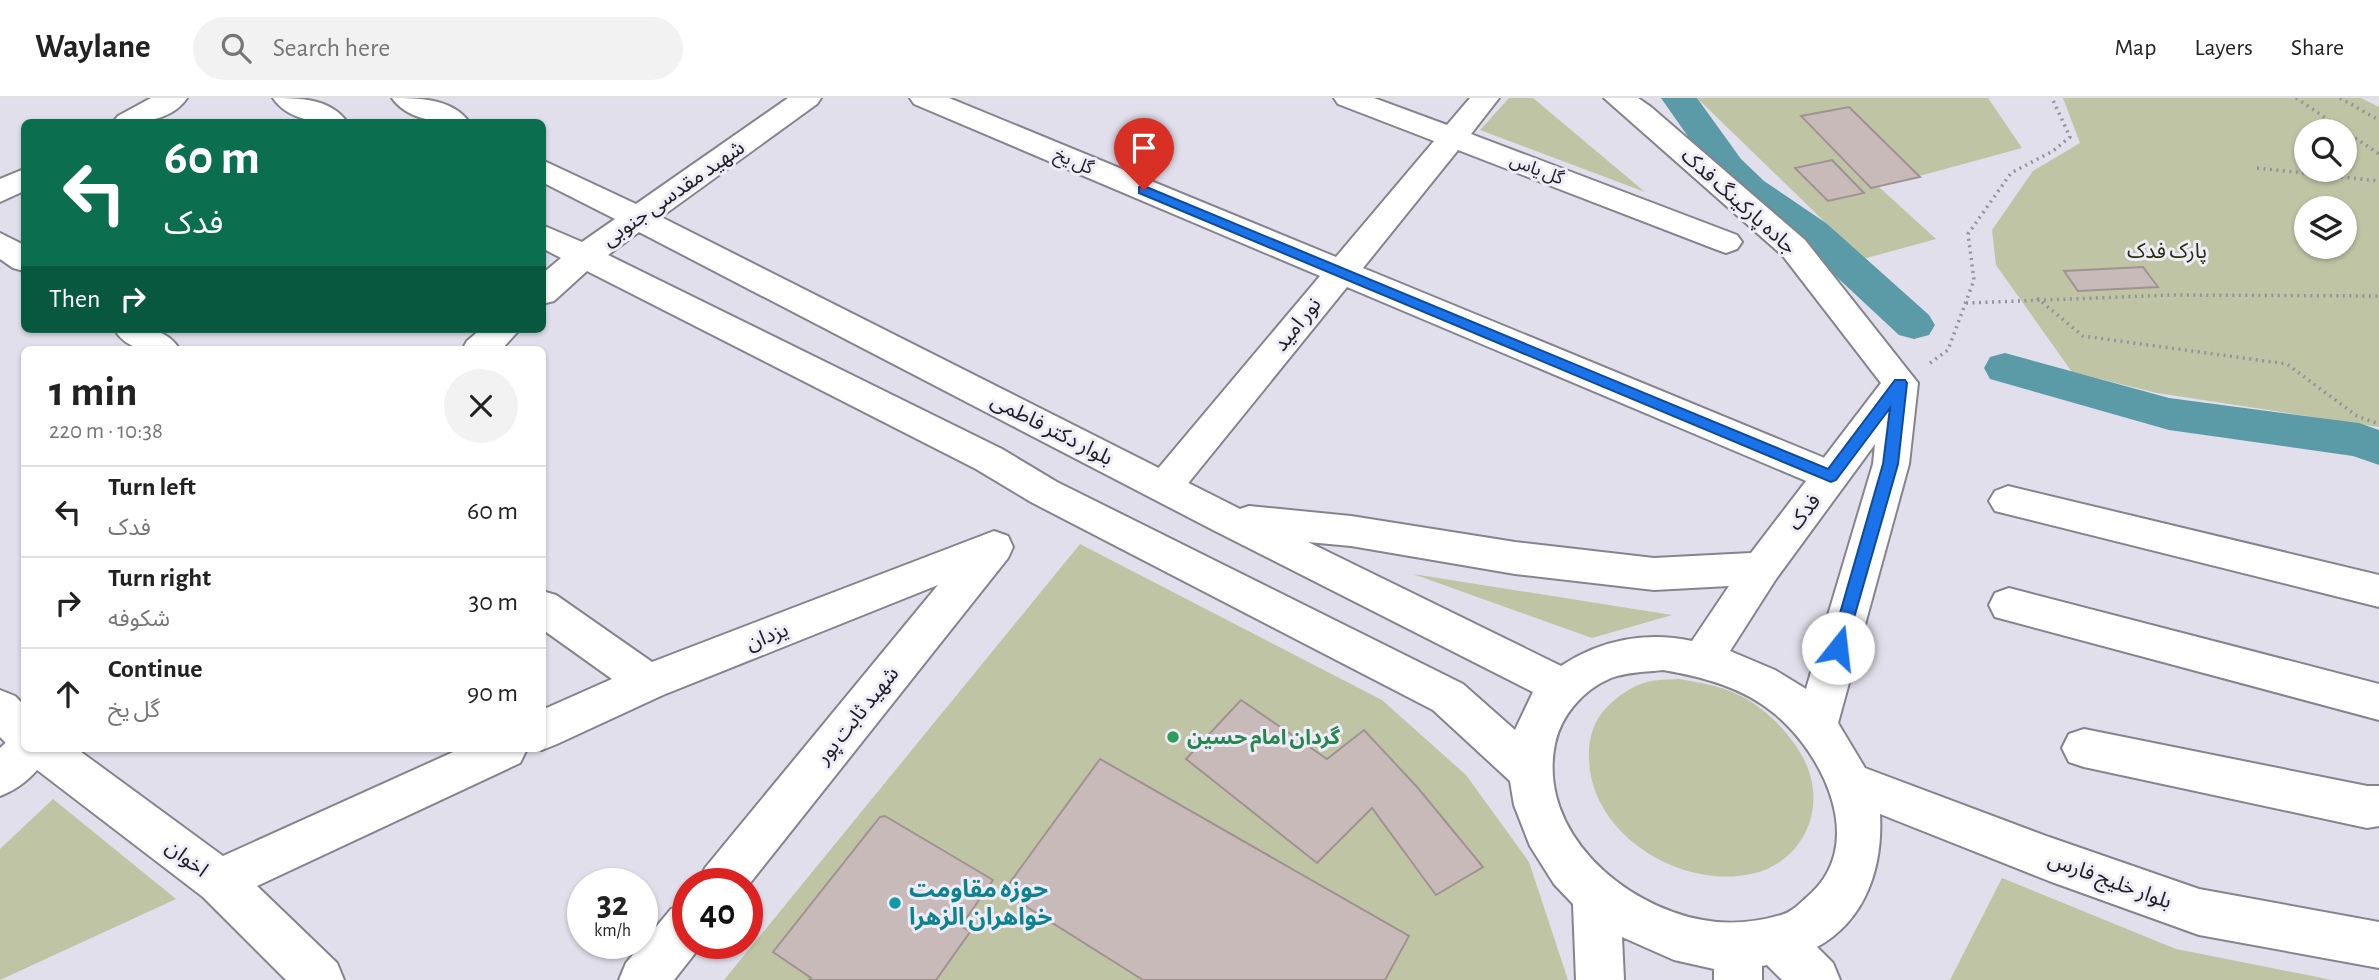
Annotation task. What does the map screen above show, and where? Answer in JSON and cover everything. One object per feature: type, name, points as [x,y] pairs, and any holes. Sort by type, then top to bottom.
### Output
[{"type":"street","points":[[134,119],[173,98]]},
{"type":"street","points":[[286,98],[326,119]]},
{"type":"street","points":[[406,98],[448,119]]},
{"type":"street","name":"شهید مقدسی جنوبی","points":[[546,289],[584,256],[807,98]]},
{"type":"street","name":"گل یخ","points":[[923,98],[1831,476]]},
{"type":"street","name":"گل یاس","points":[[1348,98],[1726,242]]},
{"type":"street","name":"نور امید","points":[[1164,486],[1485,98]]},
{"type":"street","name":"جاده پارکینگ فدک","points":[[1618,98],[1641,113],[1794,248],[1900,383]]},
{"type":"street","name":"بلوار دکتر فاطمی","points":[[546,171],[1228,520],[1563,687]]},
{"type":"street","points":[[0,192],[21,181]]},
{"type":"street","points":[[546,237],[989,459],[1044,492],[1448,697],[1530,771]]},
{"type":"street","points":[[0,244],[21,258]]},
{"type":"street","points":[[137,333],[157,346]]},
{"type":"street","points":[[483,346],[498,333]]},
{"type":"street","points":[[1816,727],[1891,464],[1900,383]]},
{"type":"street","name":"فدک","points":[[1703,659],[1762,568],[1900,383]]},
{"type":"street","points":[[2008,501],[2379,591]]},
{"type":"street","points":[[1228,520],[1351,531],[1515,558],[1654,573],[1762,568]]},
{"type":"street","name":"یزدان","points":[[546,730],[648,682],[994,547]]},
{"type":"street","name":"شهید ثابت پور","points":[[734,868],[994,547]]},
{"type":"street","points":[[2009,606],[2379,702]]},
{"type":"street","points":[[546,610],[648,682]]},
{"type":"street","points":[[1751,956],[1809,927],[1833,906],[1851,879],[1859,848],[1859,815],[1850,782],[1836,753],[1816,727],[1792,703],[1764,683],[1734,669],[1703,659],[1663,653],[1625,656],[1591,667],[1563,687],[1544,710],[1533,739],[1530,771],[1538,814],[1561,856],[1596,894],[1640,923],[1688,942],[1751,956],[1816,980]]},
{"type":"street","points":[[0,709],[21,730]]},
{"type":"street","points":[[2084,748],[2367,807],[2379,806]]},
{"type":"street","points":[[0,776],[26,752]]},
{"type":"street","name":"اخوان","points":[[47,752],[219,881],[320,980]]},
{"type":"street","points":[[219,881],[498,752]]},
{"type":"street","name":"بلوار خلیج فارس","points":[[1850,782],[2049,859],[2199,912],[2372,937]]},
{"type":"street","points":[[1596,894],[1600,980]]},
{"type":"street","points":[[643,980],[672,945]]},
{"type":"path","points":[[1900,383],[1948,351],[1974,280],[1968,234],[2011,173],[2053,151],[2070,137],[2052,98]]},
{"type":"path","points":[[2296,98],[2379,154]]},
{"type":"path","points":[[2340,98],[2379,120]]},
{"type":"path","points":[[2257,168],[2379,181]]},
{"type":"path","points":[[1966,303],[2114,294],[2379,296]]},
{"type":"path","points":[[2037,299],[2083,336],[2287,364],[2357,416],[2379,424]]},
{"type":"green space","points":[[1509,98],[1533,98],[1645,192],[1480,130]]},
{"type":"green space","points":[[1697,98],[1988,98],[2022,148],[1879,187],[1936,239],[1863,259]]},
{"type":"green space","name":"پارک فدک","points":[[2063,98],[2361,98],[2379,107],[2379,427],[2157,393],[2072,372],[1996,265],[1992,230],[2033,171],[2080,143]]},
{"type":"green space","name":"گردان امام حسین","points":[[1080,544],[1382,700],[1466,775],[1529,862],[1568,980],[724,980],[741,959],[763,959],[763,932]]},
{"type":"green space","points":[[1413,574],[1672,615],[1592,638]]},
{"type":"green space","points":[[1679,679],[1706,684],[1742,696],[1778,724],[1801,754],[1813,792],[1808,828],[1799,844],[1786,857],[1770,867],[1751,874],[1724,877],[1670,865],[1645,851],[1623,833],[1606,812],[1594,787],[1589,760],[1589,745],[1598,718],[1616,699],[1636,686],[1651,681]]},
{"type":"green space","points":[[53,799],[176,899],[0,980],[0,849]]},
{"type":"green space","points":[[2002,878],[2176,949],[2332,980],[1950,980]]},
{"type":"building","points":[[1849,107],[1920,177],[1871,188],[1801,116]]},
{"type":"building","points":[[1832,160],[1864,193],[1828,201],[1795,168]]},
{"type":"building","points":[[2143,267],[2158,287],[2078,291],[2064,271]]},
{"type":"building","points":[[1241,700],[1327,759],[1364,730],[1418,788],[1483,867],[1436,895],[1372,808],[1317,863],[1186,759]]},
{"type":"building","points":[[1100,759],[1409,936],[1385,980],[1143,980],[1003,892]]},
{"type":"building","name":"حوزه مقاومت خواهران الزهرا","points":[[885,816],[993,880],[961,926],[970,932],[936,980],[809,980],[811,978],[773,952],[880,817]]},
{"type":"waterway","points":[[1679,98],[1728,167],[1751,189],[1812,232],[1914,325]]},
{"type":"waterway","points":[[2005,368],[2169,414],[2359,440],[2379,448]]},
{"type":"place","name":"گردان امام حسین","points":[[1173,737]]},
{"type":"place","name":"حوزه مقاومت خواهران الزهرا","points":[[895,903]]},
{"type":"route","points":[[1144,190],[1831,476],[1900,383],[1891,464],[1838,648]]}]
